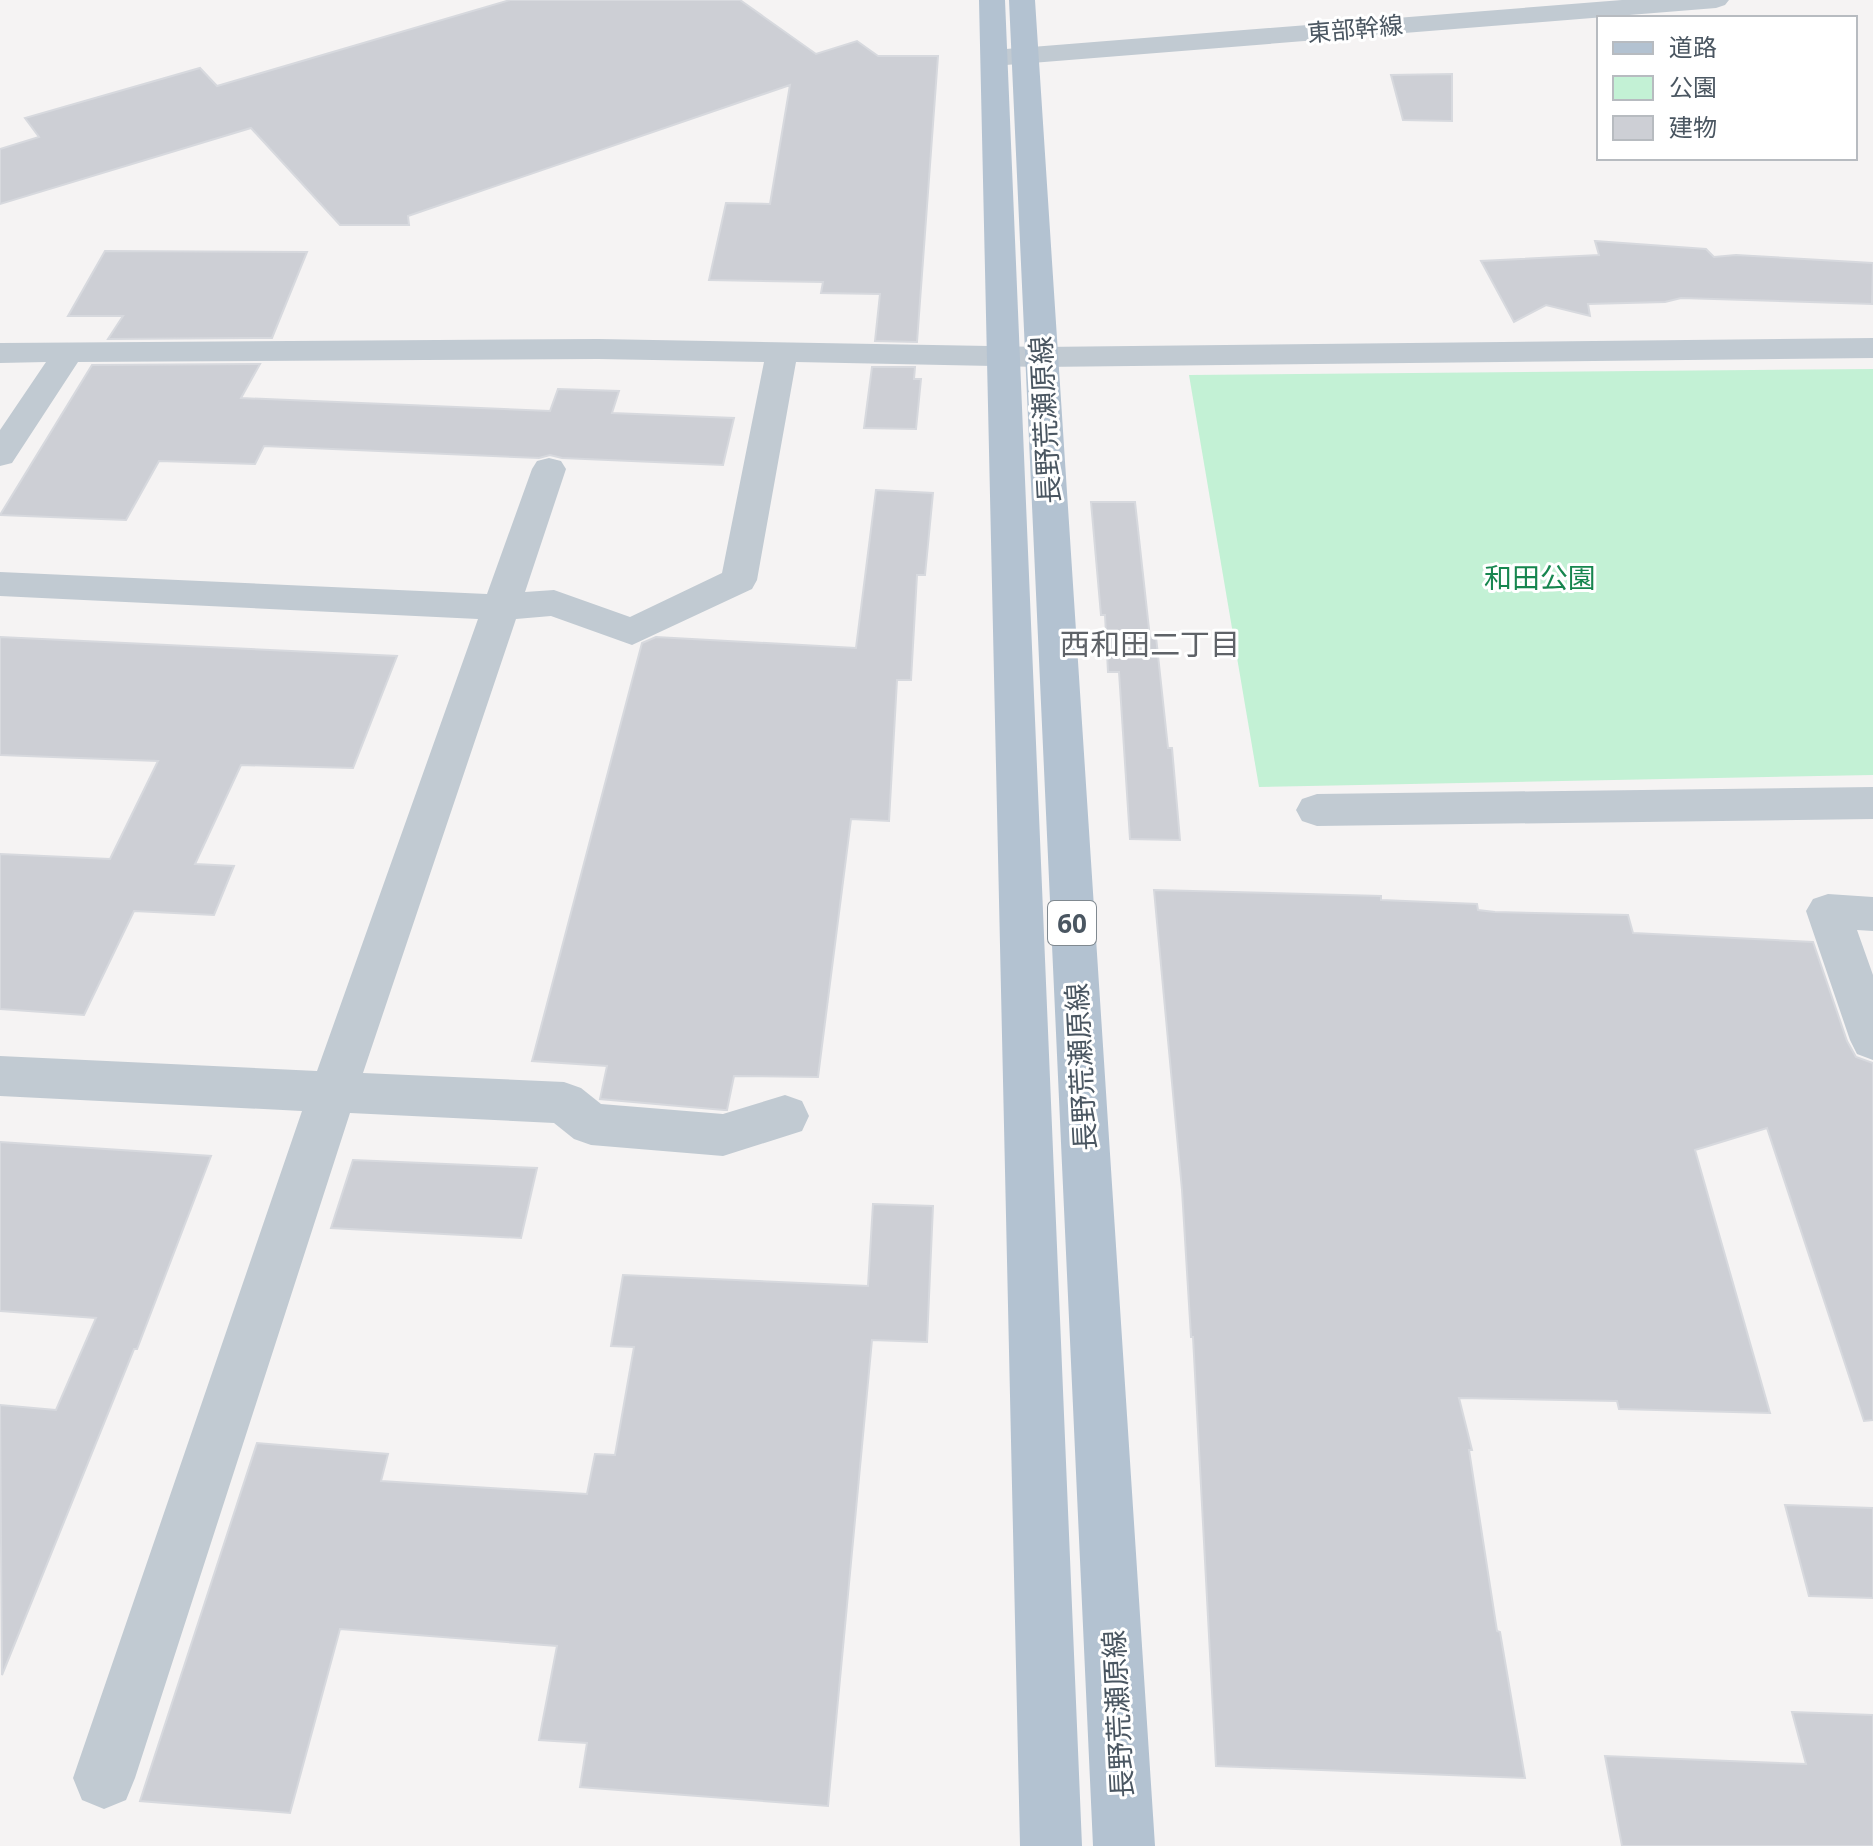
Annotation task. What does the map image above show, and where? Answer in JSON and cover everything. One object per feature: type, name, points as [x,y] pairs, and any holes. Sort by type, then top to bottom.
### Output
[{"type":"main road","name":"長野荒瀬原線","points":[[992,0],[1010,57]]},
{"type":"main road","name":"長野荒瀬原線","points":[[1022,0],[1010,57],[1021,357],[1051,1846]]},
{"type":"main road","name":"長野荒瀬原線","points":[[1021,357],[1124,1846]]},
{"type":"street","name":"東部幹線","points":[[1010,57],[1716,0]]},
{"type":"street","points":[[0,353],[598,349],[1021,357],[1873,348]]},
{"type":"street","points":[[0,455],[69,352]]},
{"type":"street","points":[[0,584],[500,607],[554,603],[632,632],[739,580],[782,352]]},
{"type":"street","points":[[104,1778],[332,1094],[549,469]]},
{"type":"street","points":[[1317,810],[1873,803]]},
{"type":"street","points":[[1873,914],[1828,911],[1873,1040]]},
{"type":"street","points":[[0,1076],[564,1103],[591,1124],[723,1135],[785,1116]]},
{"type":"green space","name":"和田公園","points":[[1873,369],[1873,775],[1259,787],[1189,375]]},
{"type":"building","points":[[510,0],[740,0],[816,54],[857,41],[878,56],[938,56],[917,342],[875,341],[880,294],[821,293],[823,282],[709,280],[726,203],[770,204],[790,85],[408,216],[409,225],[340,225],[251,128],[0,204],[0,149],[39,137],[25,118],[200,68],[217,86]]},
{"type":"building","points":[[1452,74],[1452,121],[1403,120],[1391,75]]},
{"type":"building","points":[[1595,241],[1706,249],[1714,257],[1736,255],[1873,263],[1872,304],[1681,298],[1665,302],[1588,304],[1590,316],[1546,305],[1514,322],[1481,261],[1599,255]]},
{"type":"building","points":[[105,251],[307,252],[272,338],[108,339],[123,316],[68,316]]},
{"type":"building","points":[[260,364],[241,398],[550,411],[558,389],[619,391],[612,413],[734,418],[723,465],[550,455],[539,458],[264,446],[255,464],[159,461],[126,520],[0,515],[92,365]]},
{"type":"building","points":[[872,367],[915,367],[914,379],[921,379],[916,429],[864,428]]},
{"type":"building","points":[[876,490],[933,493],[925,575],[917,575],[911,680],[897,680],[889,821],[851,819],[818,1077],[734,1076],[727,1110],[600,1099],[607,1066],[532,1061],[642,643],[656,637],[856,648]]},
{"type":"building","points":[[1091,502],[1135,502],[1150,638],[1156,637],[1168,748],[1172,748],[1180,840],[1130,839],[1119,672],[1108,672],[1105,615],[1101,615]]},
{"type":"building","points":[[0,637],[397,656],[353,768],[241,765],[195,864],[234,866],[214,915],[134,911],[84,1015],[0,1009],[0,854],[110,859],[158,761],[0,755]]},
{"type":"building","points":[[1154,890],[1381,896],[1381,900],[1477,904],[1478,910],[1495,912],[1628,915],[1633,933],[1813,942],[1847,1041],[1856,1057],[1873,1063],[1873,1420],[1864,1421],[1767,1128],[1695,1150],[1770,1413],[1619,1409],[1617,1401],[1459,1398],[1472,1450],[1469,1450],[1497,1631],[1500,1632],[1525,1778],[1216,1766],[1193,1337]]},
{"type":"building","points":[[0,1142],[211,1156],[137,1349],[134,1349],[2,1675],[0,1405],[56,1410],[96,1318],[0,1311]]},
{"type":"building","points":[[353,1160],[537,1168],[521,1238],[331,1228]]},
{"type":"building","points":[[873,1204],[933,1206],[927,1342],[872,1340],[828,1806],[580,1787],[587,1743],[539,1740],[557,1646],[340,1629],[290,1813],[140,1801],[257,1443],[388,1454],[381,1481],[587,1494],[595,1454],[615,1455],[634,1347],[611,1346],[623,1275],[868,1286]]},
{"type":"building","points":[[1785,1505],[1873,1508],[1873,1598],[1809,1596]]},
{"type":"building","points":[[1792,1712],[1873,1715],[1873,1846],[1622,1846],[1605,1756],[1806,1764]]},
{"type":"district","name":"西和田二丁目","points":[[1150,643]]}]
